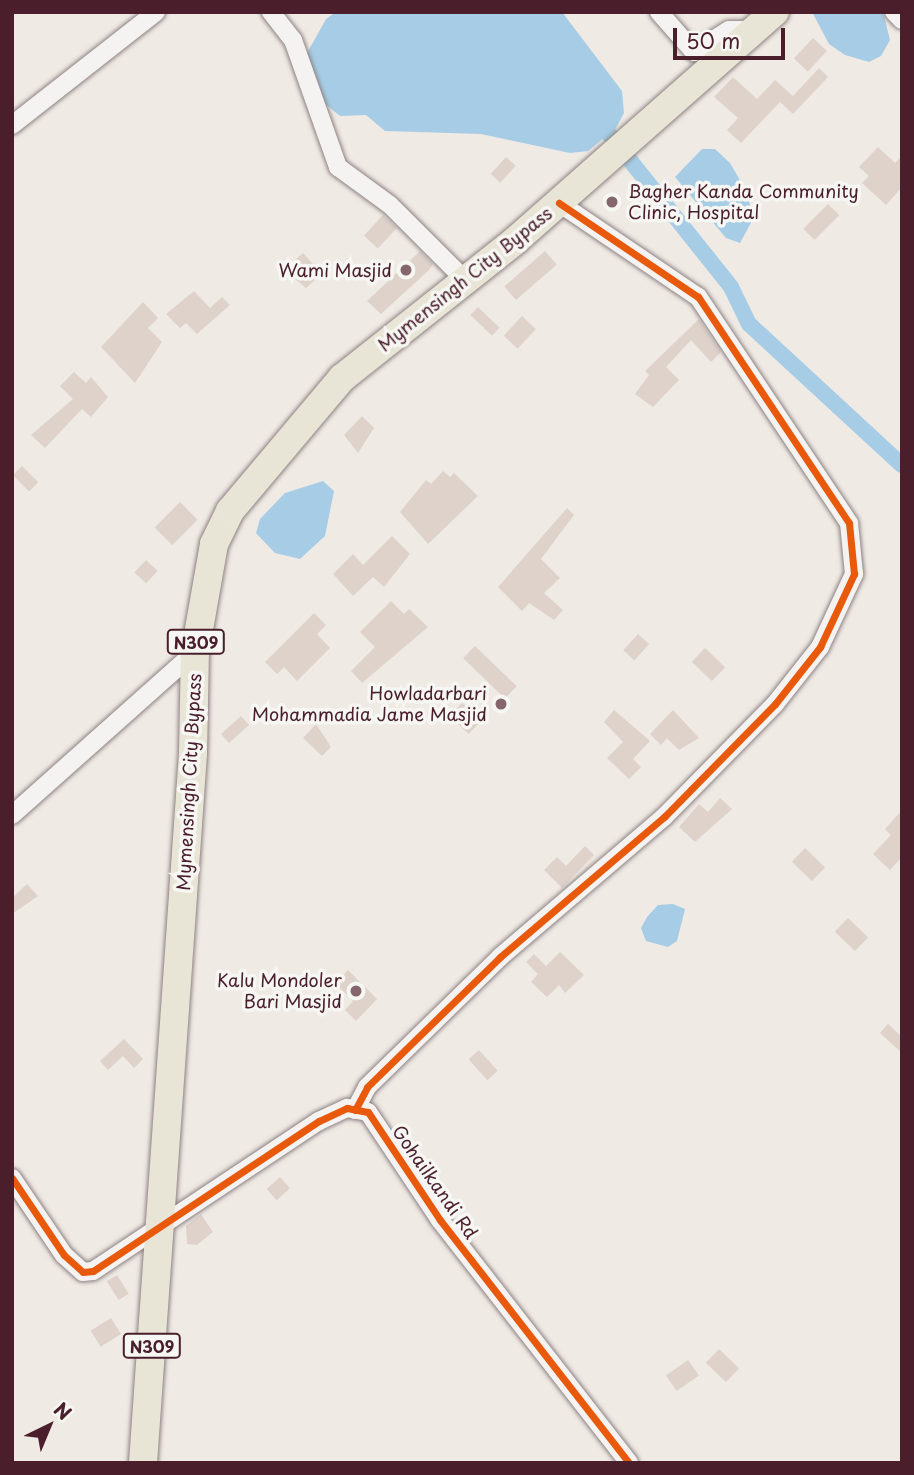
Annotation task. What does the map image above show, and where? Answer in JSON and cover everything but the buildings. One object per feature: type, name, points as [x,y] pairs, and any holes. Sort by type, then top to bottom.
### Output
[{"type":"highway","name":"Mymensingh City Bypass","points":[[144,1463],[195,652],[214,544],[230,511],[342,378],[559,203],[766,21]]},
{"type":"street","points":[[12,125],[156,12]]},
{"type":"street","points":[[271,12],[293,40],[321,126],[338,167],[390,205],[465,280]]},
{"type":"street","points":[[659,12],[694,52],[729,30],[766,21]]},
{"type":"street","points":[[894,12],[902,20]]},
{"type":"street","points":[[12,1178],[32,1213],[83,1272],[105,1265],[160,1230],[319,1121],[355,1110],[367,1087],[500,957],[664,817],[775,704],[820,647],[854,574],[849,523],[698,297],[559,203]]},
{"type":"street","points":[[12,815],[195,652]]},
{"type":"street","name":"Gohailkandi Rd","points":[[355,1110],[368,1112],[432,1209],[629,1463]]},
{"type":"water","points":[[336,12],[562,12],[622,91],[624,113],[616,128],[588,151],[570,153],[481,134],[385,131],[366,115],[340,116],[319,99],[306,55],[326,19]]},
{"type":"water","points":[[812,12],[883,12],[890,40],[881,56],[869,62],[845,55],[829,44]]},
{"type":"water","points":[[702,149],[715,149],[730,163],[747,192],[753,219],[740,243],[726,238],[675,177]]},
{"type":"water","points":[[323,481],[334,491],[325,536],[300,559],[275,553],[256,533],[260,519],[285,493]]},
{"type":"water","points":[[673,904],[685,909],[677,941],[668,947],[646,941],[641,928],[647,917],[658,905]]},
{"type":"waterway","points":[[597,119],[731,287],[749,324],[902,465]]},
{"type":"cycle path","points":[[355,1110],[367,1087],[500,957],[664,817],[775,704],[820,647],[854,574],[849,523],[698,297],[559,203]]},
{"type":"cycle path","points":[[12,1178],[64,1255],[83,1272],[93,1271],[319,1121],[347,1108],[368,1112],[440,1220],[629,1463]]},
{"type":"place","name":"Bagher Kanda Community Clinic, Hospital","points":[[612,202]]},
{"type":"place","name":"Wami Masjid","points":[[406,270]]},
{"type":"place","name":"Howladarbari Mohammadia Jame Masjid","points":[[501,704]]},
{"type":"place","name":"Kalu Mondoler Bari Masjid","points":[[356,991]]}]
